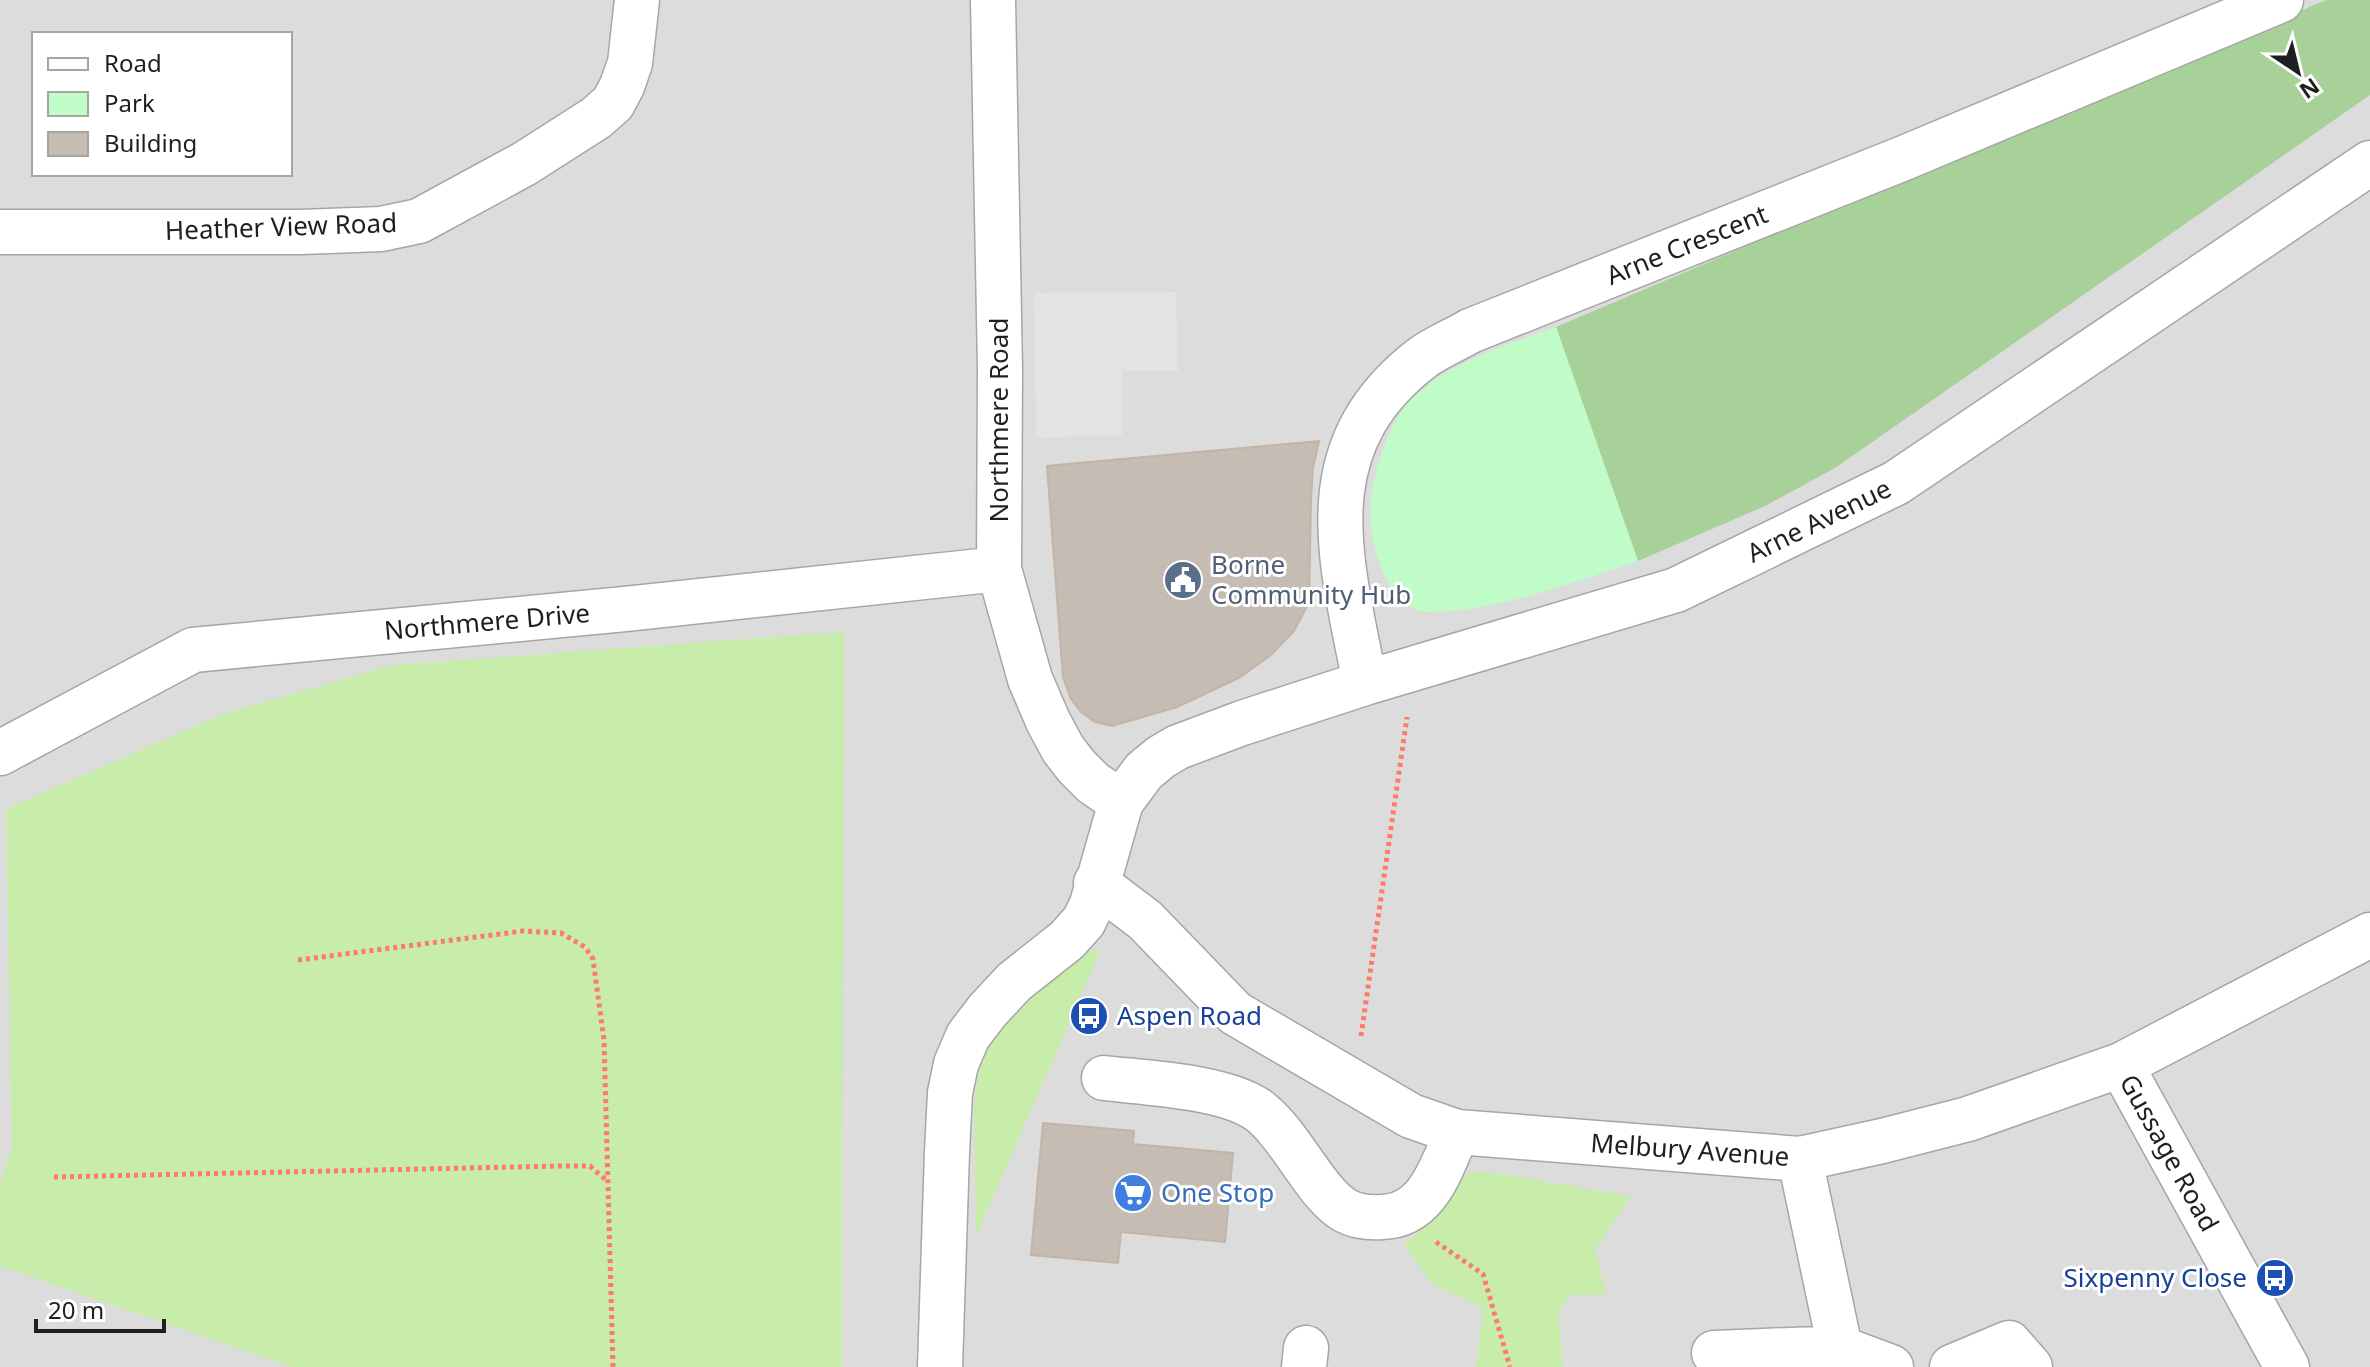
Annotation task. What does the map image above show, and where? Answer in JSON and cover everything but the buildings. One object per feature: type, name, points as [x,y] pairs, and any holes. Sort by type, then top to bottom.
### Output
[{"type":"street","name":"Heather View Road","points":[[0,232],[301,232],[381,229],[419,221],[524,164],[596,118],[613,103],[630,63],[637,0]]},
{"type":"street","name":"Northmere Road","points":[[993,0],[1000,370],[999,569],[1030,679],[1048,721],[1077,767],[1093,783],[1121,802]]},
{"type":"street","name":"Arne Crescent","points":[[1365,683],[1340,552],[1341,498],[1353,441],[1370,411],[1395,382],[1424,357],[1470,331],[1904,158],[2281,0]]},
{"type":"street","name":"Arne Avenue","points":[[1121,802],[1144,771],[1161,757],[1200,739],[1365,683],[1676,590],[1896,483],[2370,163]]},
{"type":"street","name":"Northmere Drive","points":[[0,753],[193,650],[625,609],[999,569]]},
{"type":"street","points":[[940,1367],[950,1093],[956,1064],[968,1036],[987,1011],[1014,982],[1067,940],[1084,921],[1092,904],[1121,802]]},
{"type":"street","name":"Melbury Avenue","points":[[1096,883],[1145,920],[1235,1013],[1411,1116],[1457,1132],[1800,1159],[1968,1119],[2121,1065],[2370,935]]},
{"type":"street","name":"Gussage Road","points":[[2121,1065],[2287,1367]]},
{"type":"street","points":[[1104,1078],[1236,1098],[1267,1119],[1344,1210],[1362,1217],[1398,1217],[1414,1208],[1427,1193],[1457,1132]]},
{"type":"street","points":[[1800,1159],[1840,1348]]},
{"type":"street","points":[[1952,1367],[2009,1343],[2030,1367]]},
{"type":"street","points":[[1714,1353],[1840,1348],[1891,1367]]},
{"type":"path","points":[[1355,1083],[1414,669]]},
{"type":"path","points":[[298,960],[523,931],[561,933],[585,947],[593,959],[604,1040],[613,1367]]},
{"type":"path","points":[[54,1177],[590,1166],[606,1181]]},
{"type":"path","points":[[1398,1217],[1483,1274],[1510,1367]]},
{"type":"shaded area","points":[[0,0],[2370,0],[2370,1367],[0,1367]]},
{"type":"shaded area","points":[[1176,292],[1178,371],[1122,371],[1122,435],[1036,438],[1034,293]]},
{"type":"green space","points":[[2326,0],[2370,0],[2370,95],[1835,468],[1765,506],[1638,561],[1556,327]]},
{"type":"green space","points":[[1556,327],[1638,561],[1546,591],[1474,608],[1435,612],[1411,607],[1396,594],[1385,577],[1371,527],[1374,481],[1393,425],[1414,398],[1450,370],[1492,350]]},
{"type":"green space","points":[[844,632],[842,1367],[292,1367],[0,1266],[0,1184],[12,1147],[6,809],[223,714],[392,665]]},
{"type":"green space","points":[[1101,950],[976,1236],[974,1104],[983,1047],[1017,1005],[1076,952]]},
{"type":"green space","points":[[1470,1172],[1497,1173],[1631,1196],[1595,1250],[1606,1294],[1570,1295],[1558,1312],[1563,1367],[1476,1367],[1483,1308],[1431,1283],[1404,1244],[1435,1217],[1450,1191]]},
{"type":"place","name":"Borne Community Hub","points":[[1183,580]]},
{"type":"place","name":"Aspen Road","points":[[1089,1016]]},
{"type":"place","name":"One Stop","points":[[1133,1193]]},
{"type":"place","name":"Sixpenny Close","points":[[2275,1278]]}]
